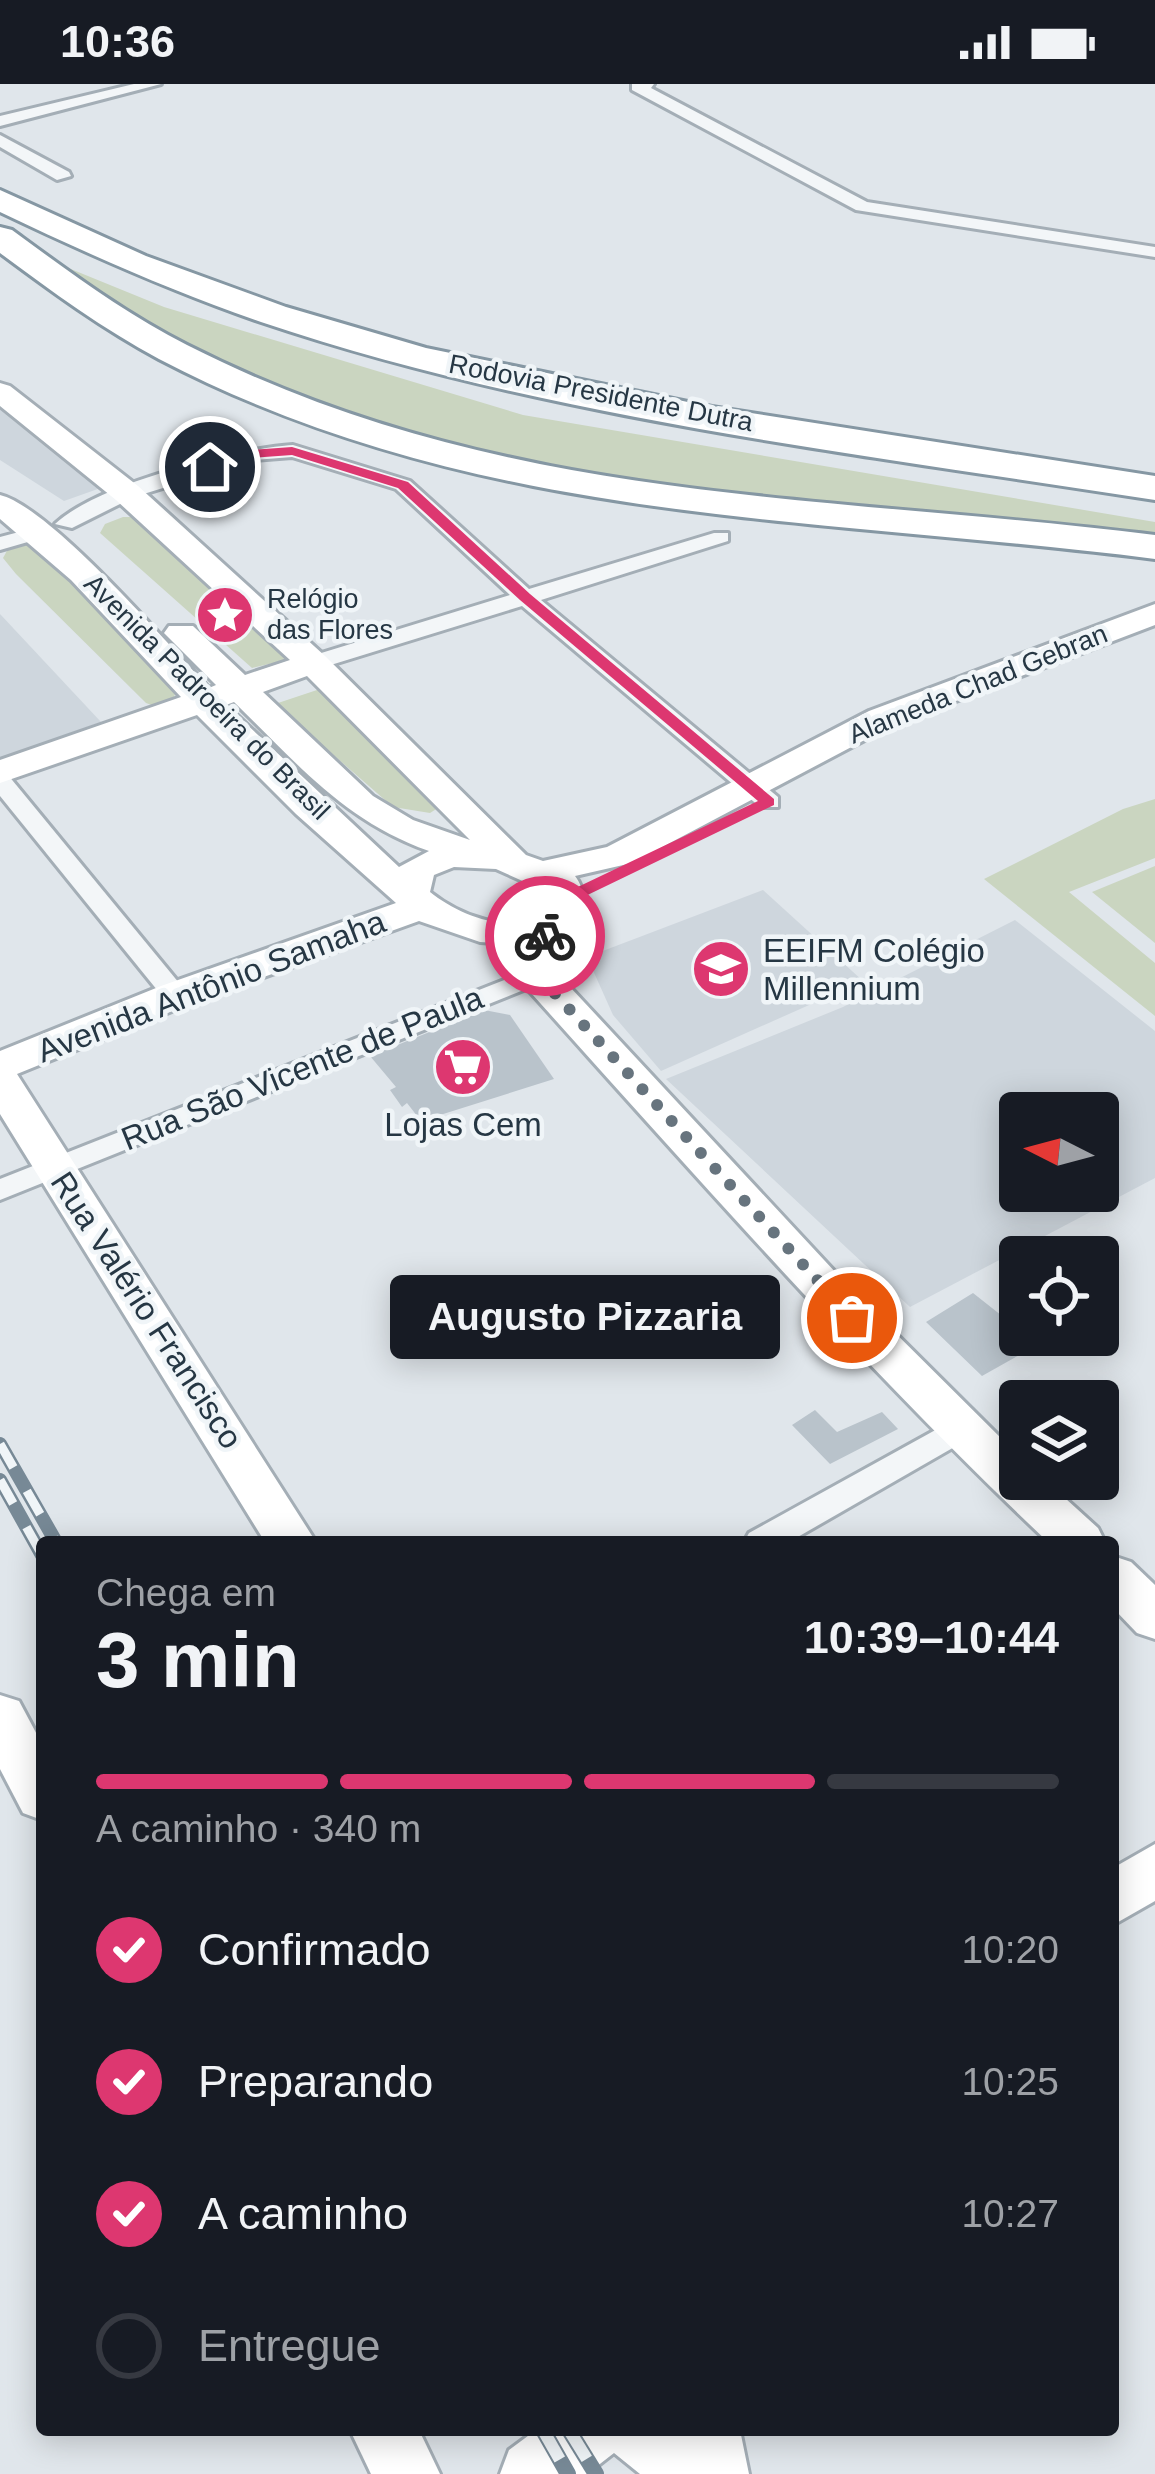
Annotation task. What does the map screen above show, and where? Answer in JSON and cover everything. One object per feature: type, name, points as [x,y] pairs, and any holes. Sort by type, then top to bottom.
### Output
[{"type":"highway","name":"Rodovia Presidente Dutra","points":[[0,200],[113,256],[165,275],[480,374],[1155,488]]},
{"type":"highway","name":"Rodovia Presidente Dutra","points":[[0,222],[81,262],[189,304],[430,381],[538,408],[1155,508]]},
{"type":"highway","points":[[0,237],[89,303],[173,352],[303,407],[410,444],[645,496],[1028,529],[1155,547]]},
{"type":"main road","points":[[0,392],[127,493],[314,663],[541,890],[538,975],[734,1194],[959,1429],[1074,1536]]},
{"type":"main road","name":"Avenida Padroeira do Brasil","points":[[0,474],[102,588],[219,693],[361,803],[400,828],[470,853],[541,890],[511,933],[471,928],[417,900],[294,790],[219,693]]},
{"type":"main road","name":"Avenida Padroeira do Brasil","points":[[0,504],[52,528]]},
{"type":"main road","name":"Alameda Chad Gebran","points":[[541,890],[759,794],[852,745],[1155,614]]},
{"type":"main road","name":"Alameda Chad Gebran","points":[[1045,663],[1155,628]]},
{"type":"main road","points":[[0,776],[219,693],[314,663]]},
{"type":"main road","points":[[417,900],[417,869],[439,856],[470,853]]},
{"type":"main road","name":"Avenida Antônio Samaha","points":[[0,1066],[417,900]]},
{"type":"main road","name":"Rua Valério Francisco","points":[[0,1080],[287,1536]]},
{"type":"main road","points":[[1119,1582],[1155,1618]]},
{"type":"main road","points":[[0,1717],[36,1785]]},
{"type":"main road","points":[[1119,1896],[1155,1869]]},
{"type":"main road","points":[[386,2436],[407,2474]]},
{"type":"main road","points":[[533,2474],[582,2436]]},
{"type":"main road","points":[[646,2436],[694,2474]]},
{"type":"main road","points":[[708,2436],[716,2474]]},
{"type":"street","points":[[0,122],[153,84]]},
{"type":"street","points":[[646,84],[638,87],[862,206],[1155,252]]},
{"type":"street","points":[[0,140],[63,176]]},
{"type":"street","points":[[0,544],[52,528],[127,493],[251,454],[292,451],[403,485],[525,597],[759,794]]},
{"type":"street","points":[[314,663],[721,538]]},
{"type":"street","points":[[0,776],[175,995]]},
{"type":"street","name":"Rua São Vicente de Paula","points":[[0,1190],[538,975]]},
{"type":"street","points":[[772,1536],[959,1429]]},
{"type":"shaded area","points":[[0,403],[109,485],[64,501],[0,460]]},
{"type":"shaded area","points":[[0,614],[101,722],[0,758]]},
{"type":"shaded area","name":"EEIFM Colégio Millennium","points":[[763,890],[863,981],[661,1071],[613,1015],[587,957]]},
{"type":"shaded area","points":[[1015,920],[1155,1031],[1155,1178],[1119,1197],[1119,1092],[999,1092],[999,1212],[1090,1212],[1045,1236],[999,1236],[999,1260],[910,1307],[666,1079],[843,1007]]},
{"type":"green space","points":[[29,252],[164,307],[523,415],[1155,522],[1155,534],[568,479],[331,412],[148,328]]},
{"type":"green space","points":[[138,517],[288,651],[286,660],[252,668],[100,533],[105,524]]},
{"type":"green space","points":[[32,541],[177,688],[174,697],[157,707],[146,703],[16,574],[3,558],[8,549]]},
{"type":"green space","points":[[323,688],[441,806],[430,813],[393,807],[275,704]]},
{"type":"green space","points":[[1155,799],[1155,858],[1069,892],[1155,963],[1155,1016],[984,879],[1123,809]]},
{"type":"green space","points":[[1155,866],[1155,943],[1092,892]]},
{"type":"building","name":"Lojas Cem","points":[[484,1010],[510,1015],[554,1079],[421,1121],[407,1103],[402,1107],[390,1090],[396,1087],[370,1056]]},
{"type":"building","points":[[973,1293],[999,1314],[999,1356],[1018,1356],[982,1376],[926,1322]]},
{"type":"building","points":[[815,1410],[837,1432],[882,1412],[898,1429],[830,1464],[792,1425]]},
{"type":"railway","points":[[0,1444],[53,1536]]},
{"type":"railway","points":[[0,1480],[36,1544]]},
{"type":"railway","points":[[546,2436],[568,2474]]},
{"type":"railway","points":[[573,2436],[596,2474]]},
{"type":"way so far","points":[[545,936],[538,975],[852,1318]]},
{"type":"place","name":"Relógio das Flores","points":[[225,615]]},
{"type":"place","name":"EEIFM Colégio Millennium","points":[[721,969]]},
{"type":"place","name":"Lojas Cem","points":[[463,1067]]},
{"type":"place","name":"Augusto Pizzaria","points":[[852,1318]]},
{"type":"route","points":[[210,467],[251,454],[292,451],[403,485],[525,597],[769,802],[566,898],[562,914],[545,928],[545,936]]}]
